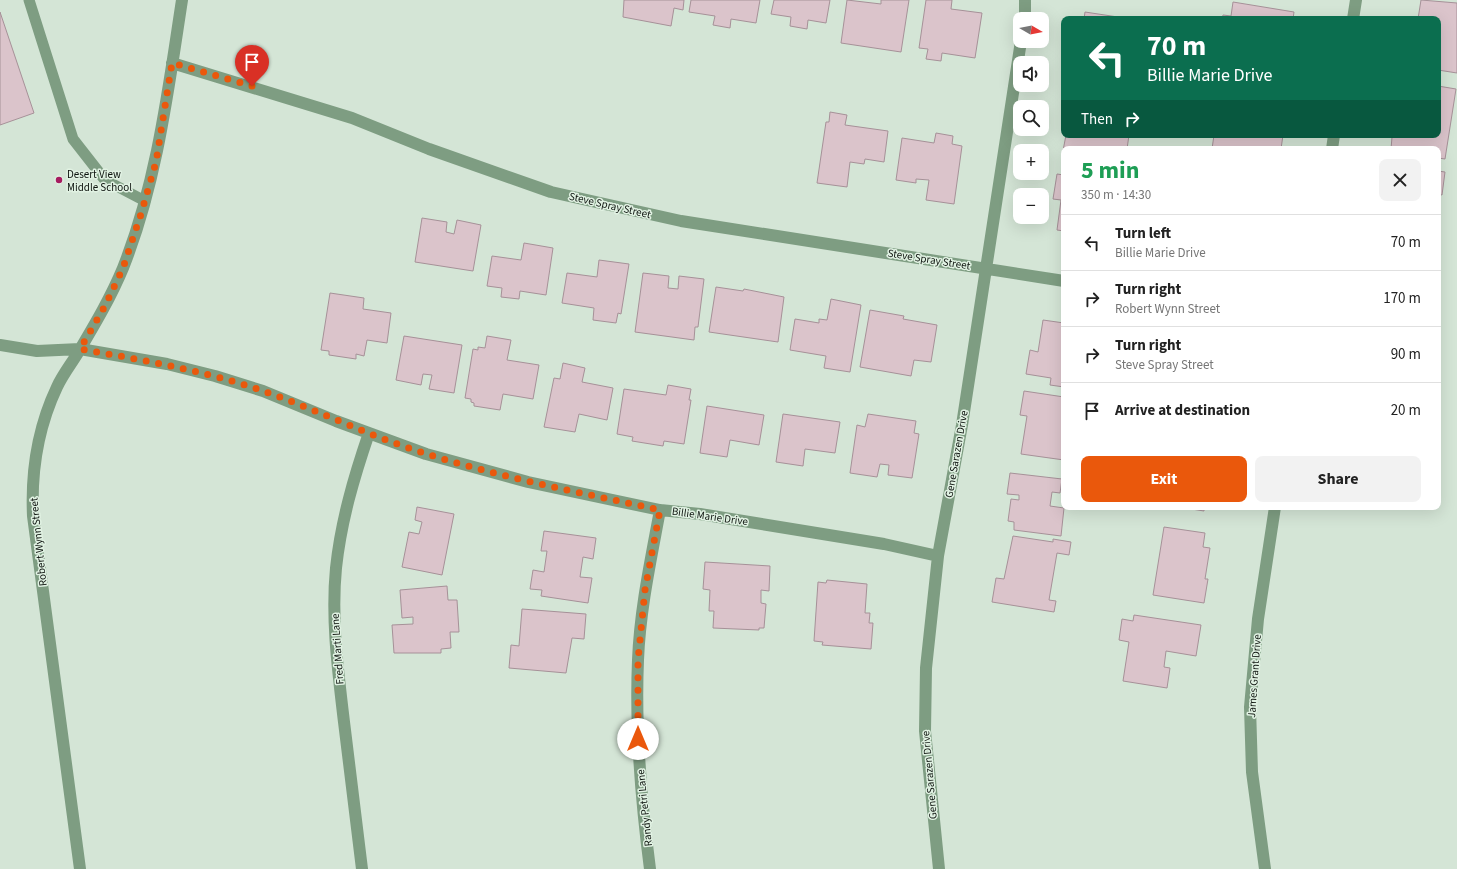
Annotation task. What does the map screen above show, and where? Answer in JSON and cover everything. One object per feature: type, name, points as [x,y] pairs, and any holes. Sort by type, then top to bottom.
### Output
[{"type":"street","name":"Robert Wynn Street","points":[[80,869],[33,516],[32,496],[37,448],[48,409],[57,387],[105,306],[123,268],[145,201],[156,162],[182,0]]},
{"type":"street","points":[[1025,0],[1025,12]]},
{"type":"street","points":[[1353,16],[1356,0]]},
{"type":"street","name":"Gene Sarazen Drive","points":[[939,869],[925,731],[926,668],[938,556],[962,425],[1020,48]]},
{"type":"street","name":"Steve Spray Street","points":[[172,63],[352,118],[429,149],[551,192],[681,221],[1061,281]]},
{"type":"street","name":"Billie Marie Drive","points":[[0,345],[37,351],[80,349],[167,364],[216,376],[270,393],[426,454],[528,482],[660,510],[700,514],[884,544],[938,556]]},
{"type":"street","name":"Fred Marti Lane","points":[[362,869],[336,655],[335,603],[336,568],[349,498],[369,433]]},
{"type":"street","name":"Randy Petri Lane","points":[[650,869],[638,755],[638,660],[645,590],[660,510]]},
{"type":"street","name":"James Grant Drive","points":[[1265,869],[1252,772],[1250,707],[1258,619],[1276,510]]},
{"type":"lane","points":[[29,0],[72,139],[106,180],[145,201]]},
{"type":"building","points":[[624,0],[684,0],[683,10],[674,8],[671,26],[623,17]]},
{"type":"building","points":[[691,0],[760,0],[756,23],[731,19],[730,28],[713,25],[715,16],[689,12]]},
{"type":"building","points":[[774,0],[830,0],[826,23],[808,20],[807,29],[790,26],[791,17],[771,14]]},
{"type":"building","points":[[847,0],[881,4],[881,0],[909,0],[901,52],[841,43]]},
{"type":"building","points":[[926,0],[952,0],[951,9],[982,13],[975,58],[942,53],[941,61],[926,59],[928,49],[919,48]]},
{"type":"building","points":[[1421,0],[1457,3],[1457,73],[1441,70],[1441,16],[1418,16]]},
{"type":"building","points":[[1233,2],[1294,12],[1293,16],[1231,16]]},
{"type":"building","points":[[0,12],[34,113],[0,125]]},
{"type":"building","points":[[1085,12],[1111,16],[1084,16]]},
{"type":"building","points":[[1441,86],[1456,89],[1445,159],[1441,158],[1441,146],[1391,146],[1392,138],[1441,138]]},
{"type":"building","points":[[830,112],[847,115],[845,125],[888,131],[884,162],[865,159],[864,164],[850,162],[847,187],[817,183],[826,122],[829,122]]},
{"type":"building","points":[[936,133],[953,136],[952,144],[962,146],[954,204],[926,200],[929,180],[916,179],[916,183],[896,180],[902,138],[934,143]]},
{"type":"building","points":[[1065,138],[1129,138],[1127,146],[1064,146]]},
{"type":"building","points":[[1214,138],[1283,138],[1281,146],[1212,146]]},
{"type":"building","points":[[1441,171],[1445,172],[1441,195]]},
{"type":"building","points":[[1057,174],[1061,175],[1061,200],[1053,199]]},
{"type":"building","points":[[1061,200],[1061,231],[1057,230]]},
{"type":"building","points":[[422,218],[447,222],[446,232],[454,234],[457,220],[481,225],[473,271],[415,262]]},
{"type":"building","points":[[524,243],[553,248],[546,295],[520,291],[519,299],[501,297],[502,288],[487,286],[492,256],[521,260]]},
{"type":"building","points":[[599,260],[629,264],[621,314],[618,313],[616,323],[593,320],[594,308],[562,303],[567,273],[597,277]]},
{"type":"building","points":[[643,273],[669,276],[668,288],[678,289],[679,276],[704,279],[698,327],[695,327],[694,340],[635,332]]},
{"type":"building","points":[[716,287],[743,291],[744,289],[784,297],[778,342],[709,332]]},
{"type":"building","points":[[330,293],[364,298],[363,309],[391,313],[387,343],[367,340],[364,356],[356,354],[356,359],[329,355],[329,351],[321,350]]},
{"type":"building","points":[[831,299],[861,305],[850,372],[824,368],[826,356],[790,350],[795,319],[819,323],[819,319],[827,320]]},
{"type":"building","points":[[870,310],[904,316],[903,319],[937,325],[931,362],[914,360],[911,376],[860,367]]},
{"type":"building","points":[[1043,320],[1061,323],[1061,387],[1050,385],[1051,378],[1026,374],[1030,350],[1038,352]]},
{"type":"building","points":[[404,336],[462,345],[454,393],[429,389],[432,375],[423,374],[421,385],[396,380]]},
{"type":"building","points":[[487,336],[511,340],[507,360],[539,365],[533,399],[503,394],[500,410],[474,406],[471,399],[465,398],[473,349],[478,350],[478,347],[485,348]]},
{"type":"building","points":[[563,363],[585,368],[582,382],[613,388],[607,420],[579,414],[575,432],[544,427],[554,378],[560,379]]},
{"type":"building","points":[[668,385],[691,389],[689,400],[691,400],[684,444],[664,441],[663,446],[632,441],[633,437],[617,434],[624,389],[666,395]]},
{"type":"building","points":[[1024,391],[1061,397],[1061,460],[1021,454],[1027,416],[1020,415]]},
{"type":"building","points":[[707,406],[764,415],[759,445],[730,440],[727,457],[700,453]]},
{"type":"building","points":[[783,414],[840,422],[835,453],[805,449],[803,466],[776,462]]},
{"type":"building","points":[[868,414],[916,421],[914,433],[919,434],[912,478],[888,475],[889,465],[880,464],[877,477],[850,473],[857,425],[865,427]]},
{"type":"building","points":[[1010,473],[1061,479],[1060,493],[1052,492],[1050,506],[1061,508],[1061,510],[1064,510],[1061,536],[1014,530],[1014,522],[1008,521],[1011,499],[1019,500],[1019,495],[1007,494]]},
{"type":"building","points":[[417,507],[454,514],[442,575],[402,567],[409,532],[419,534],[422,522],[415,520]]},
{"type":"building","points":[[1164,527],[1205,533],[1203,547],[1210,548],[1205,579],[1208,579],[1204,603],[1153,595]]},
{"type":"building","points":[[544,531],[596,538],[593,559],[583,557],[580,577],[592,578],[588,603],[541,596],[542,590],[530,589],[533,570],[544,572],[547,551],[541,551]]},
{"type":"building","points":[[1013,536],[1053,542],[1053,539],[1071,542],[1069,555],[1057,553],[1049,600],[1056,601],[1054,612],[992,602],[996,578],[1004,579]]},
{"type":"building","points":[[705,562],[770,566],[769,591],[761,590],[761,603],[766,604],[764,628],[759,628],[759,630],[713,628],[714,611],[709,611],[710,590],[703,589]]},
{"type":"building","points":[[827,580],[867,584],[865,613],[870,613],[869,623],[873,623],[871,649],[822,645],[823,642],[814,641],[818,582],[826,583]]},
{"type":"building","points":[[447,586],[448,600],[457,600],[459,632],[450,632],[451,648],[441,649],[441,653],[394,653],[392,625],[413,624],[413,617],[402,618],[400,590]]},
{"type":"building","points":[[522,609],[586,614],[584,639],[572,638],[566,673],[509,668],[511,645],[519,646]]},
{"type":"building","points":[[1134,615],[1201,625],[1196,656],[1166,651],[1164,667],[1170,668],[1167,688],[1123,681],[1129,642],[1119,640],[1122,619],[1133,621]]},
{"type":"place","name":"Desert View Middle School","points":[[59,180]]},
{"type":"route","points":[[252,86],[172,63],[156,162],[141,214],[123,268],[105,306],[80,349],[167,364],[216,376],[297,403],[336,421],[426,454],[528,482],[660,510],[645,590],[638,660],[638,739]]}]
